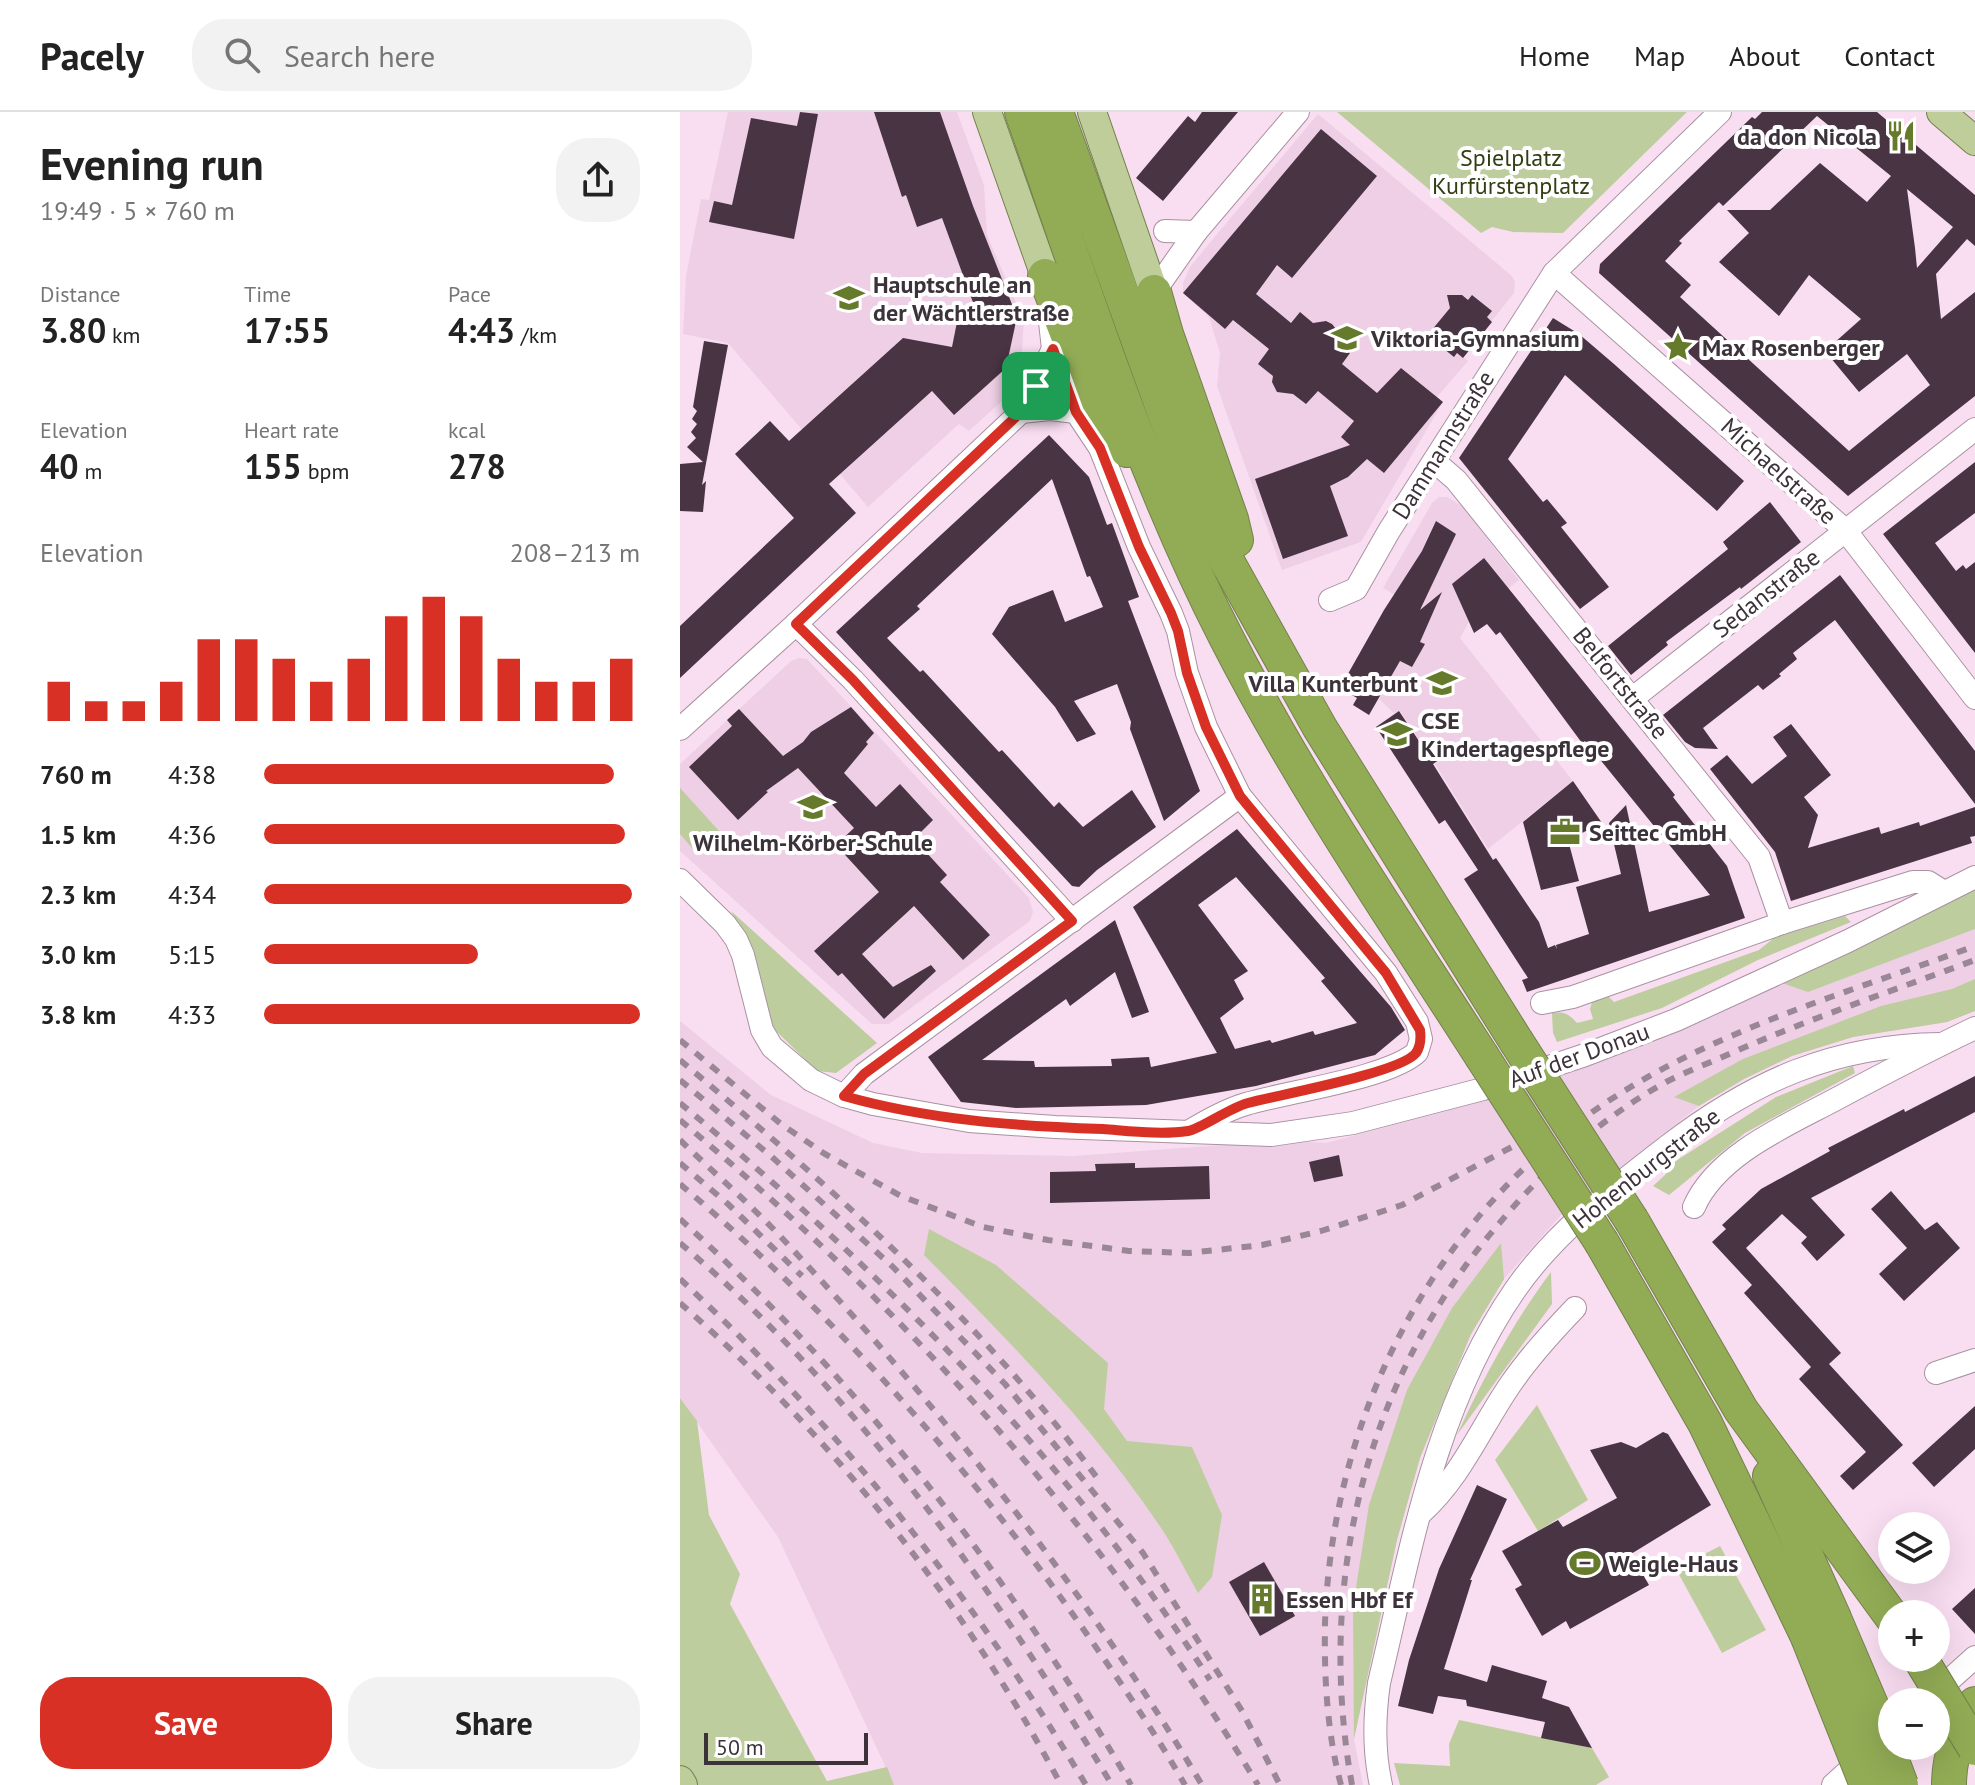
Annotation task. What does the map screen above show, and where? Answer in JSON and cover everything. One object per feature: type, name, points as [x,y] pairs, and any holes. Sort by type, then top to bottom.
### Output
[{"type":"highway","points":[[1022,112],[1115,376],[1176,528],[1225,636],[1310,789],[1602,1243],[1705,1423],[1812,1628],[1871,1705],[1901,1785]]},
{"type":"highway","points":[[1056,112],[1181,458],[1219,547],[1320,728],[1632,1221],[1741,1410],[1879,1600]]},
{"type":"highway","points":[[1045,276],[1087,384],[1176,528]]},
{"type":"highway","points":[[1154,292],[1231,519],[1251,603]]},
{"type":"highway","points":[[1741,1410],[1867,1785]]},
{"type":"highway","points":[[1812,1628],[1814,1704],[1841,1785]]},
{"type":"highway","points":[[1931,1672],[1971,1725],[1950,1764],[1949,1785]]},
{"type":"main road","points":[[987,112],[1045,276]]},
{"type":"main road","points":[[1092,112],[1154,292]]},
{"type":"main road","points":[[1941,112],[1975,141]]},
{"type":"street","points":[[1154,292],[1196,232],[1298,112]]},
{"type":"street","name":"Dammannstraße","points":[[1330,600],[1356,589],[1554,273],[1720,112]]},
{"type":"street","points":[[1165,231],[1196,232]]},
{"type":"street","name":"Michaelstraße","points":[[1554,273],[1845,530],[1975,698]]},
{"type":"street","points":[[1045,276],[1053,349],[1076,412],[1100,448],[1139,547],[1171,613],[1206,727],[1240,796],[1386,973],[1417,1022],[1421,1039],[1417,1052],[1411,1058],[1382,1069],[1247,1103],[1190,1131]]},
{"type":"street","points":[[680,729],[1021,412],[1053,349]]},
{"type":"street","points":[[1021,412],[1050,409],[1076,412]]},
{"type":"street","name":"Sedanstraße","points":[[1633,698],[1975,429]]},
{"type":"street","name":"Belfortstraße","points":[[1434,461],[1456,480],[1759,857],[1782,923]]},
{"type":"street","points":[[796,624],[853,680],[1072,921]]},
{"type":"street","points":[[844,1096],[864,1074],[1240,796]]},
{"type":"street","name":"Auf der Donau","points":[[680,880],[736,939],[762,1030],[772,1047],[811,1080],[844,1096],[969,1121],[1271,1135],[1340,1125],[1483,1089],[1585,1055],[1676,1020],[1848,941],[1975,877]]},
{"type":"street","points":[[1542,1003],[1573,997],[1782,923],[1913,882],[1928,882],[1944,892]]},
{"type":"street","name":"Hohenburgstraße","points":[[1694,1207],[1699,1195],[1715,1175],[1760,1140],[1975,1028]]},
{"type":"street","name":"Hohenburgstraße","points":[[1381,1785],[1375,1754],[1375,1710],[1420,1514],[1454,1405],[1486,1337],[1516,1288],[1559,1237],[1596,1201],[1719,1109],[1785,1074],[1817,1062],[1879,1047],[1941,1044]]},
{"type":"street","name":"Hohenburgstraße","points":[[1420,1514],[1452,1480],[1509,1386],[1541,1344],[1575,1308]]},
{"type":"street","points":[[1936,1373],[1975,1360]]},
{"type":"street","points":[[1941,1688],[1975,1657]]},
{"type":"street","points":[[1833,1785],[1878,1745]]},
{"type":"shaded area","name":"Hauptschule an der Wächtlerstraße","points":[[728,112],[957,112],[984,185],[987,235],[1024,321],[1020,375],[1011,393],[969,431],[959,424],[868,507],[728,343],[683,334],[686,276],[701,199],[709,200]]},
{"type":"shaded area","name":"Viktoria-Gymnasium","points":[[1318,114],[1512,276],[1515,282],[1514,293],[1463,357],[1468,361],[1437,397],[1443,402],[1361,542],[1282,570],[1217,386],[1220,353],[1209,317],[1183,293],[1183,283],[1190,267]]},
{"type":"shaded area","name":"Villa Kunterbunt","points":[[1439,497],[1447,497],[1462,506],[1519,580],[1471,618],[1460,638],[1573,781],[1488,849],[1435,764],[1450,754],[1438,736],[1423,746],[1400,711],[1394,713],[1379,699],[1400,661],[1412,667],[1424,645],[1414,638],[1428,614],[1383,588],[1432,503]]},
{"type":"shaded area","name":"Wilhelm-Körber-Schule","points":[[807,659],[1029,898],[1033,912],[1030,921],[889,1024],[872,1024],[680,851],[680,764],[791,661]]},
{"type":"shaded area","points":[[1975,890],[1975,1011],[1947,1022],[1853,1037],[1792,1056],[1744,1079],[1699,1106],[1562,1214],[1504,1279],[1471,1334],[1441,1403],[1420,1458],[1397,1540],[1354,1739],[1363,1785],[894,1785],[778,1537],[680,1398],[680,1021],[771,1095],[873,1143],[922,1153],[1074,1156],[1287,1140],[1326,1143],[1491,1099],[1591,1064],[1782,983]]},
{"type":"green space","name":"Spielplatz Kurfürstenplatz","points":[[1337,112],[1687,112],[1563,233],[1513,232],[1492,227],[1481,233]]},
{"type":"green space","points":[[680,788],[721,833],[698,855],[680,834]]},
{"type":"green space","points":[[1975,890],[1975,929],[1808,992],[1782,983]]},
{"type":"green space","points":[[731,911],[877,1043],[836,1073],[817,1071],[773,1028],[754,951]]},
{"type":"green space","points":[[1845,916],[1851,922],[1758,960],[1662,1008],[1557,1042],[1553,1033],[1552,1013],[1566,1014],[1577,1023],[1593,1019],[1590,1009],[1593,999],[1607,995],[1614,1002],[1759,950],[1774,938]]},
{"type":"green space","points":[[1975,979],[1975,1011],[1947,1022],[1853,1037],[1792,1056],[1744,1079],[1699,1106],[1674,1097],[1743,1059],[1881,1006],[1952,989]]},
{"type":"green space","points":[[1853,1066],[1855,1073],[1745,1133],[1669,1195],[1653,1186],[1671,1164],[1776,1097]]},
{"type":"green space","points":[[929,1229],[996,1265],[1108,1363],[1104,1409],[1127,1441],[1192,1447],[1222,1515],[1212,1577],[1198,1593],[1165,1534],[1082,1423],[924,1255]]},
{"type":"green space","points":[[1501,1243],[1504,1279],[1471,1334],[1420,1458],[1397,1540],[1354,1739],[1353,1607],[1369,1505],[1407,1390],[1452,1308]]},
{"type":"green space","points":[[1551,1272],[1552,1304],[1457,1435],[1500,1350]]},
{"type":"green space","points":[[680,1398],[697,1421],[709,1515],[740,1574],[730,1604],[827,1781],[887,1767],[894,1785],[691,1785],[680,1770]]},
{"type":"green space","points":[[1537,1405],[1588,1500],[1538,1531],[1495,1460]]},
{"type":"green space","points":[[1720,1546],[1766,1630],[1722,1653],[1676,1569]]},
{"type":"green space","points":[[1459,1720],[1592,1748],[1609,1777],[1596,1785],[1400,1785],[1394,1763],[1450,1766],[1449,1744]]},
{"type":"building","points":[[800,112],[818,114],[794,239],[709,222],[714,201],[732,205],[751,118],[797,126]]},
{"type":"building","points":[[874,112],[940,112],[1017,317],[1006,368],[954,415],[932,391],[829,484],[856,513],[680,678],[680,626],[794,518],[735,454],[770,421],[789,441],[903,338],[952,347],[959,312],[978,316],[942,218],[917,227],[906,195],[902,197]]},
{"type":"building","points":[[1202,112],[1238,112],[1163,201],[1136,178],[1188,116],[1195,122]]},
{"type":"building","points":[[1762,112],[1877,112],[1975,195],[1975,246],[1967,239],[1936,274],[1941,319],[1975,292],[1975,396],[1848,496],[1599,273],[1600,264],[1752,117],[1755,119]],"holes":[[[1817,116],[1891,176],[1867,202],[1820,163],[1770,210],[1727,210],[1749,233],[1719,262],[1779,316],[1809,275],[1861,319],[1825,351],[1859,392],[1907,354],[1930,385],[1849,451],[1680,297],[1691,285],[1665,261],[1682,243],[1679,241],[1719,202],[1723,206]],[[1907,189],[1953,227],[1917,268],[1915,248]]]},
{"type":"building","points":[[1321,129],[1377,176],[1292,278],[1277,265],[1256,294],[1291,323],[1300,312],[1313,323],[1326,321],[1332,324],[1338,343],[1350,353],[1342,364],[1377,393],[1401,368],[1443,402],[1384,473],[1367,459],[1348,477],[1330,486],[1348,536],[1283,559],[1255,479],[1350,445],[1341,437],[1354,421],[1318,391],[1306,404],[1293,394],[1277,392],[1272,382],[1273,376],[1258,364],[1269,349],[1233,320],[1225,329],[1183,293]]},
{"type":"building","points":[[1447,295],[1462,295],[1468,300],[1472,295],[1492,311],[1487,317],[1492,322],[1463,358],[1457,353],[1454,357],[1438,344],[1441,340],[1431,331],[1450,308]]},
{"type":"building","points":[[1553,318],[1579,334],[1744,481],[1717,511],[1565,375],[1508,459],[1543,502],[1547,499],[1567,523],[1561,527],[1609,587],[1580,609],[1459,458]]},
{"type":"building","points":[[704,341],[728,345],[702,485],[706,481],[703,512],[680,511],[680,464],[703,462],[687,447],[696,438],[691,432],[697,424],[692,419],[697,411],[693,407]]},
{"type":"building","points":[[1049,435],[1089,477],[1107,525],[1112,523],[1139,597],[1128,601],[1200,791],[1164,821],[1117,684],[1074,701],[1096,734],[1077,742],[1055,707],[992,634],[1009,607],[1053,590],[1065,622],[1103,607],[1090,576],[1087,577],[1052,479],[887,638],[920,672],[923,670],[1054,807],[1059,802],[1083,827],[1132,790],[1156,827],[1079,887],[1072,886],[836,632]]},
{"type":"building","points":[[1975,462],[1975,513],[1935,543],[1956,571],[1963,565],[1966,569],[1975,562],[1975,653],[1883,534]]},
{"type":"building","points":[[1770,502],[1801,542],[1666,642],[1668,645],[1631,675],[1608,646],[1728,549],[1723,542]]},
{"type":"building","points":[[1436,521],[1456,534],[1420,610],[1442,592],[1420,642],[1425,644],[1412,667],[1400,661],[1369,715],[1353,705],[1357,698],[1340,688],[1422,551]]},
{"type":"building","points":[[1484,558],[1675,795],[1673,797],[1727,866],[1745,918],[1527,992],[1522,980],[1528,978],[1464,879],[1478,870],[1445,820],[1439,824],[1376,727],[1399,711],[1423,747],[1438,737],[1448,754],[1433,764],[1493,860],[1496,858],[1539,922],[1548,948],[1555,945],[1557,949],[1556,945],[1589,934],[1576,887],[1621,874],[1609,823],[1626,805],[1649,912],[1710,895],[1585,741],[1582,743],[1500,632],[1496,635],[1487,624],[1474,633],[1452,584]]},
{"type":"building","points":[[1840,575],[1975,751],[1975,804],[1835,620],[1793,653],[1797,659],[1779,674],[1781,676],[1763,690],[1758,685],[1703,728],[1718,749],[1695,748],[1685,742],[1663,715]]},
{"type":"building","points":[[851,707],[874,733],[844,773],[876,807],[900,784],[933,820],[914,839],[947,875],[940,882],[990,935],[963,960],[914,906],[862,954],[893,987],[931,965],[936,971],[884,1019],[842,973],[838,976],[814,951],[879,892],[836,845],[854,828],[798,768],[766,791],[738,820],[689,767],[732,726],[727,720],[739,709],[783,756],[811,732]]},
{"type":"building","points":[[1791,724],[1831,775],[1804,797],[1818,815],[1808,848],[1879,827],[1881,834],[1919,822],[1920,826],[1975,807],[1975,836],[1970,837],[1972,843],[1791,901],[1775,852],[1710,769],[1727,755],[1752,784],[1787,756],[1773,737]]},
{"type":"building","name":"Seittec GmbH","points":[[1573,781],[1602,823],[1568,840],[1579,881],[1541,890],[1523,822]]},
{"type":"building","points":[[1237,829],[1391,1007],[1405,1030],[1375,1055],[1256,1086],[1146,1105],[1016,1108],[961,1102],[928,1057],[1115,920],[1149,1012],[1132,1018],[1115,972],[1070,1006],[1066,999],[982,1060],[1034,1061],[1035,1067],[1112,1066],[1111,1059],[1149,1057],[1151,1067],[1217,1053],[1133,907]],"holes":[[[1236,877],[1325,978],[1321,981],[1357,1023],[1315,1035],[1313,1031],[1272,1043],[1270,1040],[1235,1049],[1220,1018],[1244,999],[1234,980],[1248,971],[1198,905]]]},
{"type":"building","points":[[1975,1076],[1975,1112],[1811,1198],[1845,1235],[1817,1261],[1801,1243],[1807,1237],[1782,1214],[1746,1248],[1841,1353],[1829,1364],[1903,1445],[1853,1490],[1840,1476],[1866,1452],[1799,1379],[1811,1367],[1744,1293],[1752,1285],[1712,1242],[1726,1229],[1722,1225],[1761,1189],[1830,1151],[1828,1148]]},
{"type":"building","points":[[1339,1155],[1343,1176],[1314,1182],[1309,1162]]},
{"type":"building","points":[[1135,1163],[1135,1168],[1209,1166],[1210,1199],[1050,1203],[1050,1172],[1096,1171],[1095,1164]]},
{"type":"building","points":[[1891,1191],[1925,1230],[1937,1222],[1960,1248],[1904,1301],[1879,1274],[1907,1248],[1871,1209]]},
{"type":"building","points":[[1975,1406],[1975,1449],[1934,1487],[1912,1463]]},
{"type":"building","points":[[1663,1432],[1668,1434],[1711,1505],[1631,1554],[1649,1585],[1570,1629],[1566,1621],[1542,1636],[1515,1589],[1522,1585],[1502,1551],[1558,1520],[1563,1527],[1617,1498],[1590,1450],[1621,1442],[1636,1448]]},
{"type":"building","points":[[1477,1485],[1507,1499],[1470,1580],[1444,1669],[1487,1682],[1492,1665],[1547,1681],[1542,1698],[1569,1707],[1592,1748],[1541,1738],[1545,1722],[1467,1706],[1466,1700],[1438,1696],[1433,1714],[1398,1706],[1409,1660],[1439,1569]]},
{"type":"building","name":"Essen Hbf Ef","points":[[1264,1562],[1295,1616],[1260,1636],[1229,1582]]},
{"type":"building","points":[[1975,1588],[1975,1634],[1952,1609]]},
{"type":"railway","points":[[1341,1785],[1327,1705],[1325,1664],[1325,1623],[1332,1545],[1348,1469],[1372,1395],[1405,1325],[1445,1260],[1494,1199],[1550,1145],[1613,1098],[1655,1073],[1790,1012],[1975,946]]},
{"type":"railway","points":[[1352,1785],[1342,1710],[1341,1635],[1347,1561],[1361,1489],[1383,1418],[1413,1351],[1451,1286],[1534,1184],[1575,1146],[1642,1096],[1673,1078],[1819,1017],[1975,960]]},
{"type":"railway","points":[[680,1040],[781,1124],[825,1154],[901,1196],[983,1227],[1129,1251],[1189,1253],[1262,1245],[1321,1231],[1402,1205],[1580,1111]]},
{"type":"railway","points":[[680,1060],[848,1206],[954,1310],[1052,1420],[1098,1479]]},
{"type":"railway","points":[[680,1080],[772,1157],[893,1267],[1005,1384],[1143,1553],[1242,1711],[1280,1785]]},
{"type":"railway","points":[[680,1103],[828,1233],[967,1371],[1033,1444],[1095,1520],[1210,1680]]},
{"type":"railway","points":[[680,1120],[845,1269],[923,1347],[997,1428],[1134,1599],[1198,1690],[1258,1785]]},
{"type":"railway","points":[[680,1140],[781,1237],[952,1432],[1109,1639],[1202,1785]]},
{"type":"railway","points":[[680,1163],[728,1204],[802,1276]]},
{"type":"railway","points":[[680,1184],[738,1235],[849,1343],[952,1459],[1048,1580],[1140,1713],[1185,1785]]},
{"type":"railway","points":[[680,1219],[809,1347],[870,1414],[927,1484],[1034,1631],[1131,1785]]},
{"type":"railway","points":[[680,1243],[744,1301],[805,1363],[918,1496],[1019,1638],[1112,1785]]},
{"type":"railway","points":[[680,1279],[795,1394],[901,1517],[998,1648],[1086,1785]]},
{"type":"railway","points":[[680,1303],[791,1410],[892,1527],[983,1653],[1061,1785]]},
{"type":"place","name":"da don Nicola","points":[[1901,136]]},
{"type":"place","name":"Hauptschule an der Wächtlerstraße","points":[[849,298]]},
{"type":"place","name":"Viktoria-Gymnasium","points":[[1347,338]]},
{"type":"place","name":"Max Rosenberger","points":[[1678,347]]},
{"type":"place","name":"Villa Kunterbunt","points":[[1442,683]]},
{"type":"place","name":"CSE Kindertagespflege","points":[[1397,734]]},
{"type":"place","name":"Wilhelm-Körber-Schule","points":[[813,807]]},
{"type":"place","name":"Seittec GmbH","points":[[1565,832]]},
{"type":"place","name":"Weigle-Haus","points":[[1585,1563]]},
{"type":"place","name":"Essen Hbf Ef","points":[[1262,1599]]},
{"type":"route","points":[[1053,349],[1076,412],[1100,448],[1139,547],[1171,613],[1206,727],[1229,776],[1240,796],[1386,973],[1420,1030],[1420,1045],[1411,1058],[1382,1069],[1247,1103],[1215,1116],[1190,1131],[969,1121],[844,1096],[864,1074],[1072,921],[853,680],[796,624],[1021,412],[1036,386],[1053,349]]}]
